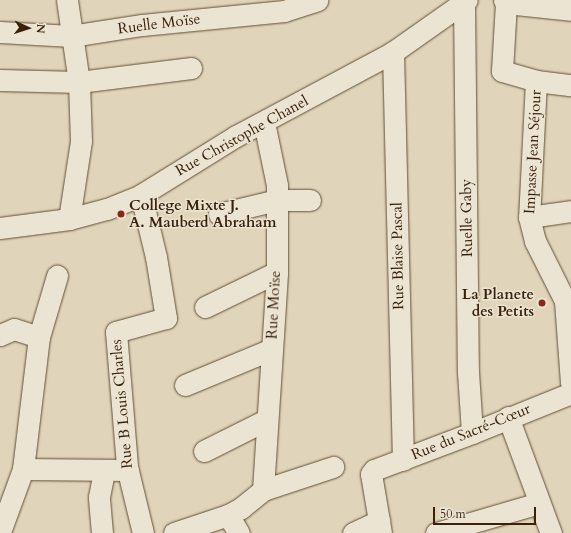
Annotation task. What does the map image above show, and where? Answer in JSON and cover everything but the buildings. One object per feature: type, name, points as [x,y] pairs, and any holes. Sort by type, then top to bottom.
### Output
[{"type":"street","points":[[66,0],[79,82],[81,141],[69,219]]},
{"type":"street","name":"Ruelle Moïse","points":[[0,32],[71,36],[241,7],[284,11],[317,0]]},
{"type":"street","name":"Rue Christophe Chanel","points":[[0,228],[69,219],[107,209],[141,195],[236,136],[393,52],[465,1]]},
{"type":"street","name":"Ruelle Gaby","points":[[465,1],[468,372],[472,433]]},
{"type":"street","points":[[571,10],[505,2],[502,71],[536,81],[571,86]]},
{"type":"street","name":"Rue Blaise Pascal","points":[[393,52],[403,460]]},
{"type":"street","points":[[0,80],[79,82],[191,68]]},
{"type":"street","name":"Impasse Jean Séjour","points":[[536,81],[528,217],[535,242],[568,301],[571,383]]},
{"type":"street","name":"Rue Moïse","points":[[264,122],[277,185],[277,272],[266,420],[264,490]]},
{"type":"street","name":"Rue B Louis Charles","points":[[141,195],[156,257],[166,318],[116,332],[128,470],[143,533]]},
{"type":"street","points":[[219,214],[277,200],[310,200]]},
{"type":"street","points":[[528,217],[571,211]]},
{"type":"street","points":[[205,307],[277,272]]},
{"type":"street","points":[[0,532],[23,469],[39,337],[57,276]]},
{"type":"street","points":[[0,334],[14,330],[39,337]]},
{"type":"street","points":[[185,385],[272,349]]},
{"type":"street","name":"Rue du Sacré-Cœur","points":[[380,527],[372,472],[571,393]]},
{"type":"street","points":[[508,417],[551,533]]},
{"type":"street","points":[[204,451],[266,420]]},
{"type":"street","points":[[174,533],[228,515],[246,505],[264,490],[333,467]]},
{"type":"street","points":[[23,469],[128,470]]},
{"type":"street","points":[[102,533],[99,497],[104,470]]},
{"type":"street","points":[[436,533],[539,503]]},
{"type":"street","points":[[228,515],[239,533]]},
{"type":"street","points":[[353,533],[380,527]]},
{"type":"place","name":"College Mixte J. A. Mauberd Abraham","points":[[121,214]]},
{"type":"place","name":"La Planete des Petits","points":[[542,303]]}]
